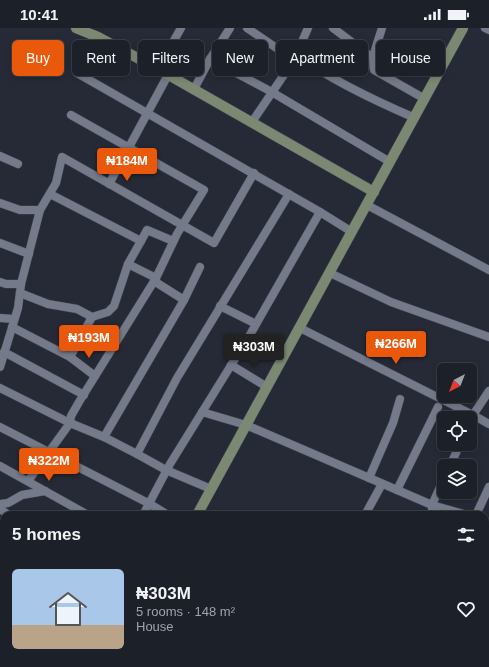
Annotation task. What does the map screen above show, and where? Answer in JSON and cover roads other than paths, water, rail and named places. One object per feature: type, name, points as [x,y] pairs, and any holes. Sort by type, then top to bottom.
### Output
[{"type":"main road","points":[[76,28],[98,37],[138,58]]},
{"type":"main road","points":[[199,511],[463,28]]},
{"type":"main road","points":[[170,76],[374,192]]},
{"type":"street","points":[[174,40],[181,28]]},
{"type":"street","points":[[194,89],[210,59],[230,28]]},
{"type":"street","points":[[246,28],[276,46]]},
{"type":"street","points":[[303,40],[308,28]]},
{"type":"street","points":[[333,28],[373,58]]},
{"type":"street","points":[[382,28],[373,58],[372,64],[374,70],[425,99]]},
{"type":"street","points":[[485,28],[489,30]]},
{"type":"street","points":[[210,59],[272,92],[390,162]]},
{"type":"street","points":[[82,76],[148,112],[352,232]]},
{"type":"street","points":[[110,184],[167,76]]},
{"type":"street","points":[[252,122],[283,76]]},
{"type":"street","points":[[328,76],[353,90],[415,118]]},
{"type":"street","points":[[28,482],[48,452],[70,424],[71,416],[155,280],[182,225],[204,190],[72,114]]},
{"type":"street","points":[[0,156],[18,164]]},
{"type":"street","points":[[0,367],[13,323],[40,210],[56,183],[62,157],[214,243],[254,174]]},
{"type":"street","points":[[50,194],[141,241]]},
{"type":"street","points":[[137,454],[178,378],[220,306],[289,194]]},
{"type":"street","points":[[0,203],[20,210],[40,210]]},
{"type":"street","points":[[367,205],[489,270]]},
{"type":"street","points":[[146,511],[166,470],[256,324],[320,212]]},
{"type":"street","points":[[70,357],[92,318],[108,312],[114,306],[128,264],[147,230],[173,242]]},
{"type":"street","points":[[0,243],[29,254]]},
{"type":"street","points":[[128,264],[184,300]]},
{"type":"street","points":[[104,437],[184,300],[200,267]]},
{"type":"street","points":[[330,273],[392,302],[489,337]]},
{"type":"street","points":[[0,282],[21,289],[48,304],[77,309],[92,318]]},
{"type":"street","points":[[220,306],[256,324]]},
{"type":"street","points":[[0,318],[13,323],[70,357],[95,376]]},
{"type":"street","points":[[300,328],[457,411]]},
{"type":"street","points":[[3,355],[84,395]]},
{"type":"street","points":[[231,365],[267,387]]},
{"type":"street","points":[[0,388],[70,424],[104,437],[166,470],[211,489]]},
{"type":"street","points":[[477,411],[489,391]]},
{"type":"street","points":[[369,478],[393,424],[400,399]]},
{"type":"street","points":[[397,490],[438,407]]},
{"type":"street","points":[[202,412],[246,425],[432,505],[452,511]]},
{"type":"street","points":[[477,420],[489,424]]},
{"type":"street","points":[[0,427],[161,511]]},
{"type":"street","points":[[0,466],[81,511]]},
{"type":"street","points":[[367,511],[382,484]]},
{"type":"street","points":[[478,511],[489,487]]},
{"type":"street","points":[[0,504],[8,503],[22,495],[45,491]]},
{"type":"street","points":[[432,511],[432,505],[437,494]]}]
